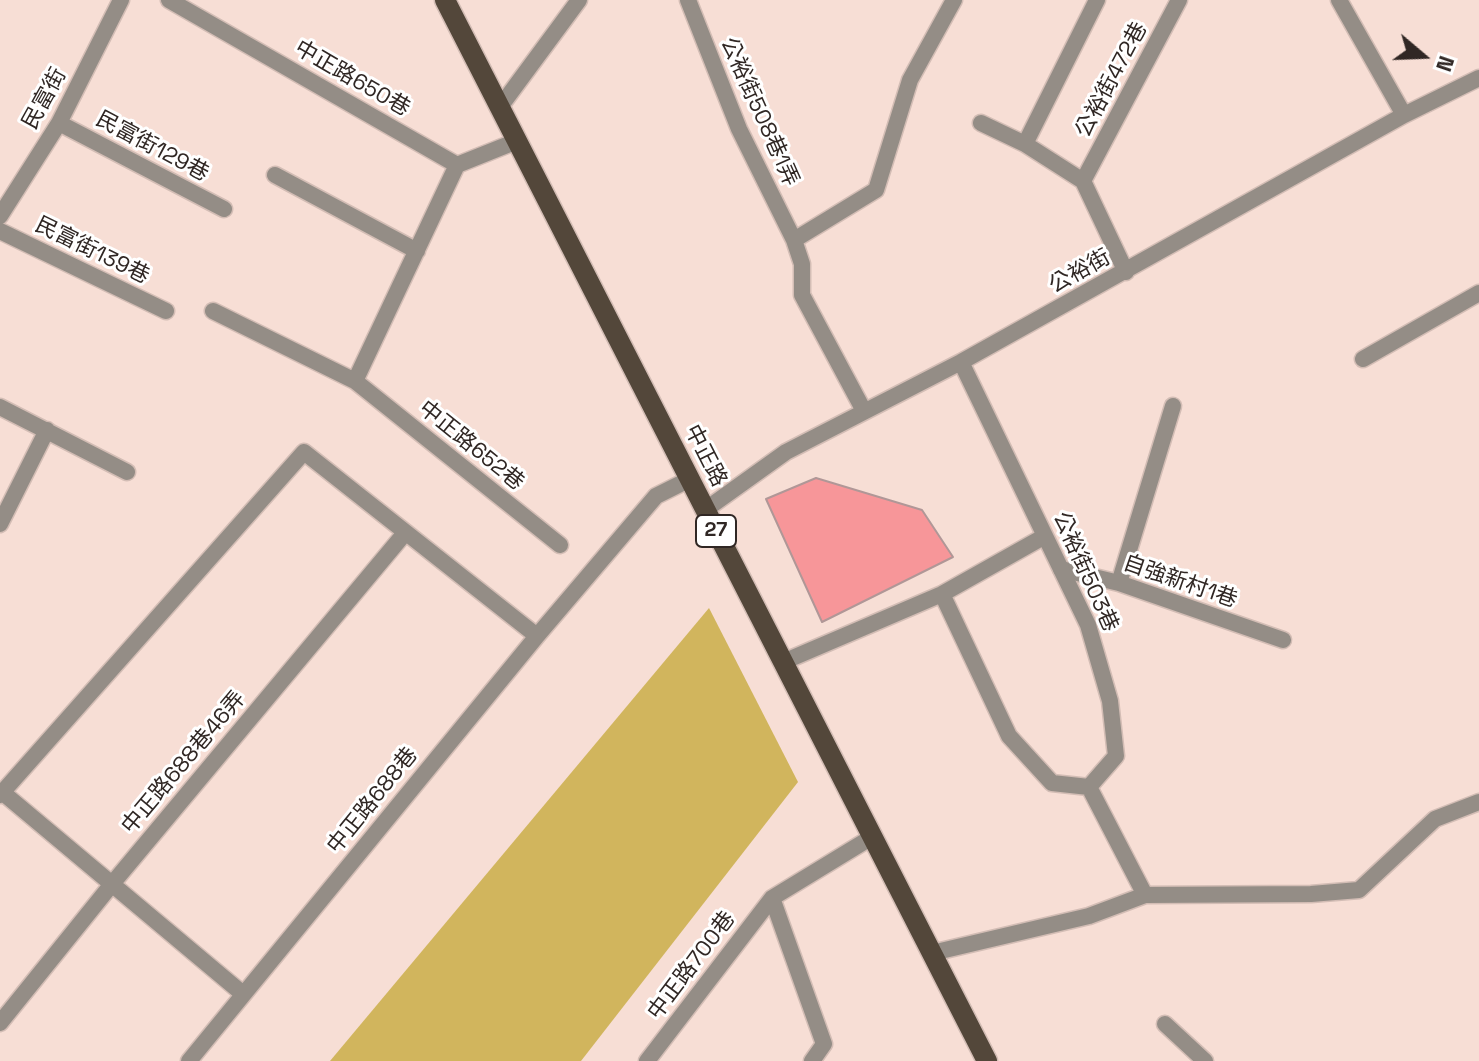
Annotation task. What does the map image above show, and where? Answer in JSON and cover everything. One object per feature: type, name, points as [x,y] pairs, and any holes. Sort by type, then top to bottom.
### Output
[{"type":"main road","name":"中正路","points":[[445,0],[987,1061]]},
{"type":"street","name":"民富街","points":[[0,216],[59,123],[121,0]]},
{"type":"street","name":"中正路650巷","points":[[169,0],[457,165]]},
{"type":"street","points":[[500,107],[579,0]]},
{"type":"street","name":"公裕街508巷1弄","points":[[688,0],[739,129],[794,240],[802,264],[802,295],[864,411]]},
{"type":"street","points":[[794,240],[876,190],[910,80],[954,0]]},
{"type":"street","points":[[1025,144],[1097,0]]},
{"type":"street","name":"公裕街472巷","points":[[1083,181],[1179,0]]},
{"type":"street","points":[[1339,0],[1404,115]]},
{"type":"street","name":"公裕街","points":[[705,510],[786,452],[961,362],[1404,115],[1479,78]]},
{"type":"street","name":"民富街129巷","points":[[59,123],[224,209]]},
{"type":"street","points":[[981,123],[1025,144],[1083,181],[1126,272]]},
{"type":"street","points":[[355,381],[457,165],[517,141]]},
{"type":"street","points":[[275,175],[417,251]]},
{"type":"street","name":"民富街139巷","points":[[0,231],[166,311]]},
{"type":"street","points":[[1363,359],[1479,293]]},
{"type":"street","name":"中正路652巷","points":[[213,311],[355,381],[560,545]]},
{"type":"street","name":"公裕街503巷","points":[[961,362],[1088,625],[1110,701],[1116,756],[1089,787]]},
{"type":"street","points":[[1119,583],[1173,406]]},
{"type":"street","points":[[0,407],[127,472]]},
{"type":"street","points":[[0,524],[47,430]]},
{"type":"street","points":[[243,994],[1,793],[304,452],[537,636]]},
{"type":"street","name":"中正路688巷","points":[[189,1061],[537,636],[656,496],[690,479]]},
{"type":"street","name":"中正路688巷46弄","points":[[0,1023],[405,533]]},
{"type":"street","points":[[783,662],[942,594],[1045,536]]},
{"type":"street","name":"自強新村1巷","points":[[1061,569],[1119,583],[1283,640]]},
{"type":"street","points":[[942,594],[1009,736],[1052,783],[1089,787],[1145,895]]},
{"type":"street","points":[[932,953],[1089,916],[1145,895],[1311,894],[1359,890],[1435,819],[1479,802]]},
{"type":"street","name":"中正路700巷","points":[[647,1061],[772,898],[872,837]]},
{"type":"street","points":[[772,898],[824,1044],[812,1061]]},
{"type":"street","points":[[1165,1024],[1205,1061]]},
{"type":"shaded area","points":[[709,608],[798,782],[581,1061],[330,1061]]},
{"type":"building","points":[[816,478],[922,510],[953,557],[822,622],[766,499]]}]
